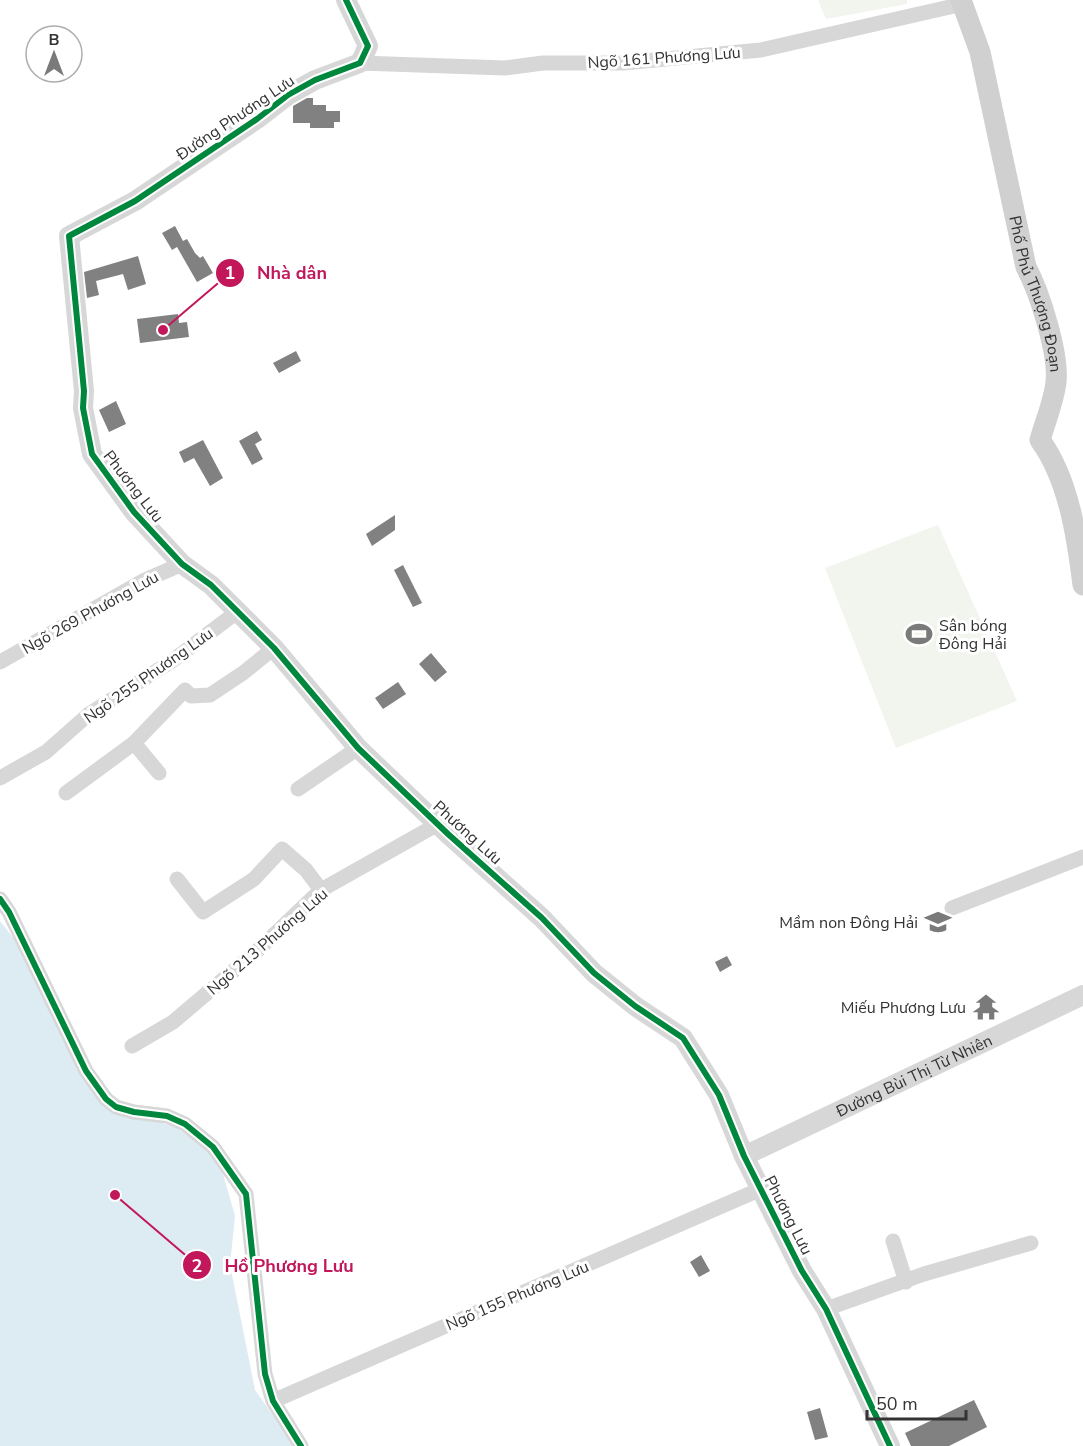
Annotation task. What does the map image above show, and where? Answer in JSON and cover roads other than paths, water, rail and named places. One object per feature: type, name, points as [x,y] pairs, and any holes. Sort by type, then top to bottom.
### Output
[{"type":"main road","name":"Phố Phủ Thượng Đoạn","points":[[962,2],[980,52],[1026,267],[1034,281],[1049,326],[1057,381],[1040,440],[1057,471],[1067,501],[1083,585]]},
{"type":"street","points":[[346,0],[368,46],[360,63]]},
{"type":"street","name":"Ngõ 161 Phương Lưu","points":[[360,63],[505,68],[543,63],[623,63],[761,50],[962,2]]},
{"type":"street","name":"Đường Phương Lưu","points":[[69,236],[135,201],[257,119],[288,94],[315,80],[360,63]]},
{"type":"street","name":"Phương Lưu","points":[[69,236],[84,392],[83,408],[92,454],[134,513],[182,564],[211,585],[274,648],[358,748],[542,918],[594,973],[635,1006],[683,1038],[719,1095],[744,1156],[802,1271],[826,1309],[890,1446]]},
{"type":"street","name":"Ngõ 269 Phương Lưu","points":[[0,662],[143,581],[182,564]]},
{"type":"street","name":"Ngõ 255 Phương Lưu","points":[[0,778],[46,752],[89,714],[172,661],[237,612]]},
{"type":"street","points":[[66,793],[134,742],[185,690],[191,696],[210,695],[243,673],[274,648]]},
{"type":"street","points":[[134,742],[159,773]]},
{"type":"street","points":[[298,789],[358,748]]},
{"type":"street","name":"Ngõ 213 Phương Lưu","points":[[132,1046],[173,1022],[259,949],[321,890],[438,824]]},
{"type":"street","points":[[177,879],[203,912],[254,879],[282,849],[306,870],[321,890]]},
{"type":"street","points":[[952,908],[1082,858]]},
{"type":"street","points":[[0,899],[9,912],[86,1071],[106,1099],[116,1107],[167,1116],[185,1124],[213,1148],[246,1194],[250,1213],[265,1374],[273,1401],[302,1446]]},
{"type":"street","name":"Đường Bùi Thị Từ Nhiên","points":[[744,1156],[1083,995]]},
{"type":"street","name":"Ngõ 155 Phương Lưu","points":[[273,1401],[761,1189]]},
{"type":"street","points":[[892,1241],[906,1281]]},
{"type":"street","points":[[826,1309],[906,1281],[1031,1243]]},
{"type":"place","name":"Nhà dân","points":[[163,330]]},
{"type":"place","name":"Sân bóng Đông Hải","points":[[919,634]]},
{"type":"place","name":"Mầm non Đông Hải","points":[[938,922]]},
{"type":"place","name":"Miếu Phương Lưu","points":[[986,1007]]},
{"type":"place","name":"Hồ Phương Lưu","points":[[115,1195]]}]
